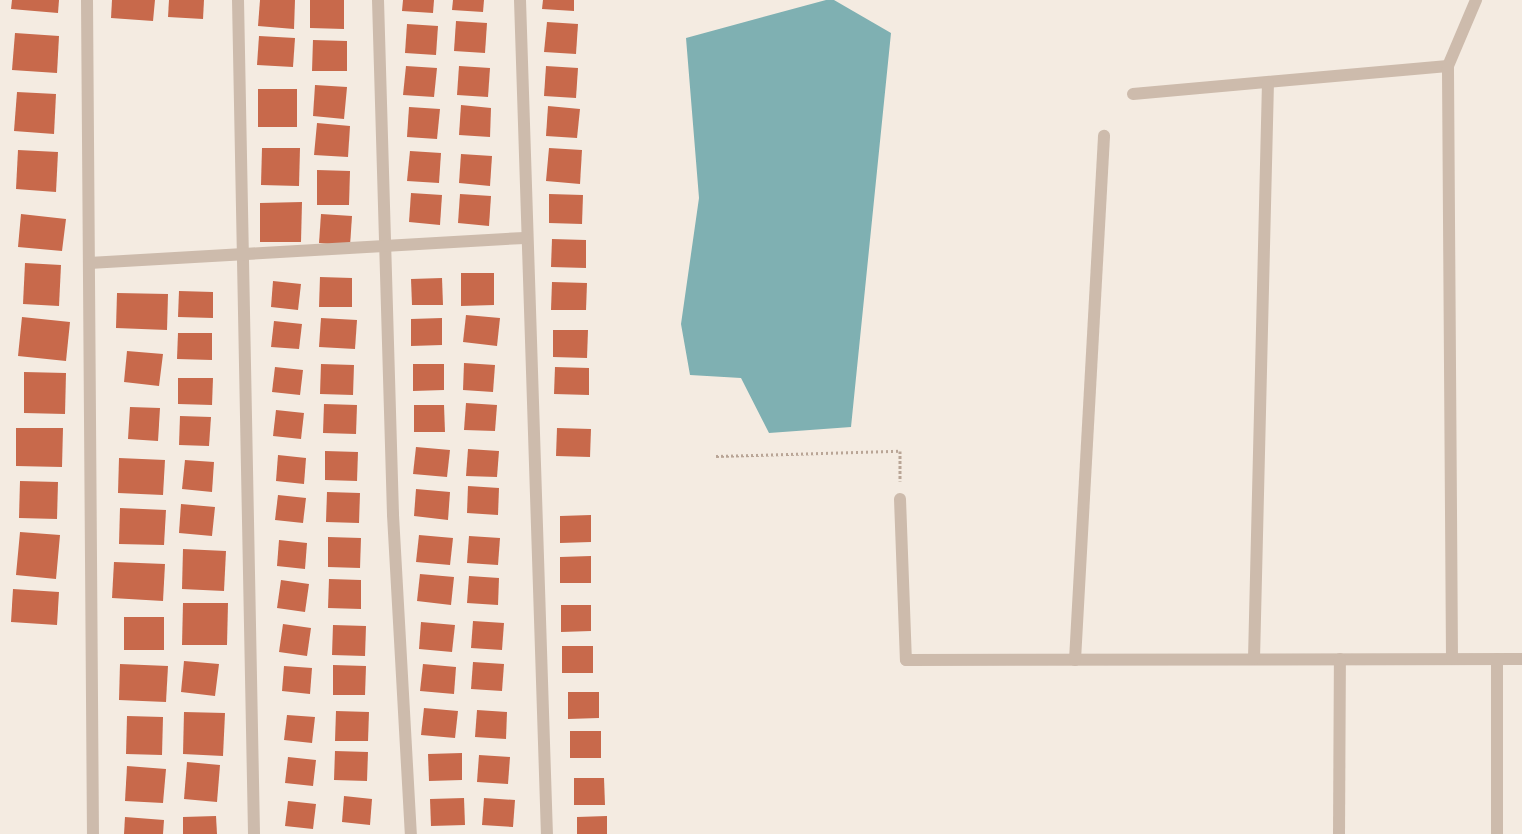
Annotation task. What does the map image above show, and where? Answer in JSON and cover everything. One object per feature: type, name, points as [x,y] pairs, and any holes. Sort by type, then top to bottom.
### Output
[{"type":"street","points":[[87,0],[93,834]]},
{"type":"street","points":[[238,0],[254,834]]},
{"type":"street","points":[[378,0],[383,248],[410,834]]},
{"type":"street","points":[[520,0],[524,238],[547,834]]},
{"type":"street","points":[[1452,659],[1448,66],[1476,0]]},
{"type":"street","points":[[1133,94],[1448,66]]},
{"type":"street","points":[[1254,659],[1268,82]]},
{"type":"street","points":[[1075,660],[1104,136]]},
{"type":"street","points":[[89,263],[383,248],[524,238]]},
{"type":"street","points":[[900,499],[906,660],[1522,659]]},
{"type":"street","points":[[1339,834],[1340,659]]},
{"type":"street","points":[[1497,659],[1497,834]]},
{"type":"path","points":[[716,456],[900,451],[900,499]]},
{"type":"water","points":[[826,0],[834,0],[891,33],[851,427],[769,433],[741,378],[690,375],[681,324],[699,198],[686,38]]},
{"type":"building","points":[[12,0],[59,0],[58,13],[11,9]]},
{"type":"building","points":[[112,0],[155,0],[153,21],[111,18]]},
{"type":"building","points":[[169,0],[204,0],[203,19],[168,17]]},
{"type":"building","points":[[260,0],[295,0],[294,29],[258,26]]},
{"type":"building","points":[[310,0],[344,0],[344,29],[310,28]]},
{"type":"building","points":[[403,0],[434,0],[433,13],[402,11]]},
{"type":"building","points":[[453,0],[484,0],[483,12],[452,10]]},
{"type":"building","points":[[543,0],[574,0],[574,11],[542,9]]},
{"type":"building","points":[[456,21],[487,23],[485,53],[454,51]]},
{"type":"building","points":[[547,22],[578,24],[576,54],[544,52]]},
{"type":"building","points":[[407,24],[438,26],[436,55],[405,53]]},
{"type":"building","points":[[15,33],[59,36],[57,73],[12,70]]},
{"type":"building","points":[[259,36],[295,38],[293,67],[257,65]]},
{"type":"building","points":[[313,40],[347,41],[347,71],[312,71]]},
{"type":"building","points":[[406,66],[437,68],[434,97],[403,95]]},
{"type":"building","points":[[459,66],[490,68],[488,97],[457,95]]},
{"type":"building","points":[[546,66],[578,68],[576,98],[544,96]]},
{"type":"building","points":[[315,85],[347,87],[344,119],[313,116]]},
{"type":"building","points":[[258,89],[297,89],[297,127],[258,127]]},
{"type":"building","points":[[17,92],[56,94],[54,134],[14,131]]},
{"type":"building","points":[[461,105],[491,108],[490,137],[459,135]]},
{"type":"building","points":[[548,106],[580,109],[577,138],[546,136]]},
{"type":"building","points":[[409,107],[440,109],[437,139],[407,137]]},
{"type":"building","points":[[317,123],[350,126],[348,157],[314,155]]},
{"type":"building","points":[[262,148],[300,148],[299,186],[261,185]]},
{"type":"building","points":[[549,148],[582,150],[580,184],[546,181]]},
{"type":"building","points":[[18,150],[58,152],[56,192],[16,189]]},
{"type":"building","points":[[410,151],[441,153],[439,183],[407,181]]},
{"type":"building","points":[[461,154],[492,156],[490,186],[459,183]]},
{"type":"building","points":[[317,170],[350,171],[349,205],[317,205]]},
{"type":"building","points":[[411,193],[442,195],[440,225],[409,222]]},
{"type":"building","points":[[460,194],[491,196],[489,226],[458,223]]},
{"type":"building","points":[[549,194],[583,195],[582,224],[549,223]]},
{"type":"building","points":[[302,202],[301,242],[260,242],[260,203]]},
{"type":"building","points":[[21,214],[66,219],[62,251],[18,247]]},
{"type":"building","points":[[321,214],[352,216],[350,246],[319,243]]},
{"type":"building","points":[[552,239],[586,240],[586,268],[551,267]]},
{"type":"building","points":[[25,263],[61,265],[59,306],[23,304]]},
{"type":"building","points":[[461,273],[494,273],[494,305],[461,306]]},
{"type":"building","points":[[320,277],[352,278],[352,307],[319,307]]},
{"type":"building","points":[[442,278],[443,305],[412,305],[411,279]]},
{"type":"building","points":[[273,281],[301,284],[298,310],[271,307]]},
{"type":"building","points":[[552,282],[587,283],[586,310],[551,310]]},
{"type":"building","points":[[179,291],[213,292],[213,318],[178,317]]},
{"type":"building","points":[[117,293],[168,294],[167,330],[116,328]]},
{"type":"building","points":[[466,315],[500,318],[497,346],[463,342]]},
{"type":"building","points":[[22,317],[70,322],[66,361],[18,356]]},
{"type":"building","points":[[321,318],[357,320],[355,349],[319,347]]},
{"type":"building","points":[[442,318],[442,345],[411,346],[411,319]]},
{"type":"building","points":[[274,321],[302,324],[299,349],[271,347]]},
{"type":"building","points":[[553,330],[588,330],[587,358],[553,357]]},
{"type":"building","points":[[178,333],[212,333],[212,360],[177,359]]},
{"type":"building","points":[[127,351],[163,354],[159,386],[124,382]]},
{"type":"building","points":[[464,363],[495,365],[493,392],[463,390]]},
{"type":"building","points":[[321,364],[354,365],[353,395],[320,394]]},
{"type":"building","points":[[413,364],[444,364],[444,390],[413,391]]},
{"type":"building","points":[[275,367],[303,370],[300,395],[272,392]]},
{"type":"building","points":[[555,367],[589,368],[589,395],[554,394]]},
{"type":"building","points":[[24,372],[66,373],[65,414],[24,413]]},
{"type":"building","points":[[178,378],[213,378],[212,405],[178,404]]},
{"type":"building","points":[[466,403],[497,405],[495,431],[464,430]]},
{"type":"building","points":[[324,404],[357,405],[356,434],[323,433]]},
{"type":"building","points":[[414,405],[444,405],[445,432],[414,432]]},
{"type":"building","points":[[130,407],[160,408],[158,441],[128,439]]},
{"type":"building","points":[[276,410],[304,413],[301,439],[273,436]]},
{"type":"building","points":[[180,416],[211,417],[209,446],[179,445]]},
{"type":"building","points":[[16,428],[63,428],[62,467],[16,466]]},
{"type":"building","points":[[557,428],[591,429],[590,457],[556,456]]},
{"type":"building","points":[[416,447],[450,450],[447,477],[413,474]]},
{"type":"building","points":[[468,449],[499,451],[497,477],[466,476]]},
{"type":"building","points":[[325,451],[358,452],[357,481],[325,480]]},
{"type":"building","points":[[278,455],[306,458],[304,484],[276,481]]},
{"type":"building","points":[[119,458],[165,460],[163,495],[118,493]]},
{"type":"building","points":[[185,460],[214,462],[212,492],[182,489]]},
{"type":"building","points":[[20,481],[58,482],[57,519],[19,518]]},
{"type":"building","points":[[468,486],[499,488],[498,515],[467,513]]},
{"type":"building","points":[[416,489],[450,492],[448,520],[414,516]]},
{"type":"building","points":[[327,492],[360,493],[359,523],[326,522]]},
{"type":"building","points":[[278,495],[306,498],[303,523],[275,520]]},
{"type":"building","points":[[181,504],[215,507],[212,536],[179,533]]},
{"type":"building","points":[[120,508],[166,510],[164,545],[119,544]]},
{"type":"building","points":[[591,515],[591,542],[560,543],[560,516]]},
{"type":"building","points":[[20,532],[60,535],[56,579],[16,575]]},
{"type":"building","points":[[419,535],[453,538],[450,565],[416,562]]},
{"type":"building","points":[[469,536],[500,538],[498,565],[467,563]]},
{"type":"building","points":[[328,537],[361,538],[360,568],[328,567]]},
{"type":"building","points":[[279,540],[307,543],[305,569],[277,566]]},
{"type":"building","points":[[183,549],[226,551],[224,591],[182,589]]},
{"type":"building","points":[[591,556],[591,583],[560,583],[560,557]]},
{"type":"building","points":[[114,562],[165,564],[163,601],[112,598]]},
{"type":"building","points":[[420,574],[454,577],[451,605],[417,601]]},
{"type":"building","points":[[469,576],[499,578],[498,605],[467,603]]},
{"type":"building","points":[[329,579],[361,580],[361,609],[328,608]]},
{"type":"building","points":[[281,580],[309,584],[305,612],[277,608]]},
{"type":"building","points":[[13,589],[59,592],[57,625],[11,622]]},
{"type":"building","points":[[183,603],[228,603],[227,645],[182,645]]},
{"type":"building","points":[[561,605],[591,605],[591,631],[561,632]]},
{"type":"building","points":[[124,617],[164,617],[164,650],[124,650]]},
{"type":"building","points":[[473,621],[504,623],[502,650],[471,648]]},
{"type":"building","points":[[421,622],[455,625],[452,652],[419,649]]},
{"type":"building","points":[[283,624],[311,628],[307,656],[279,652]]},
{"type":"building","points":[[333,625],[366,626],[365,656],[332,655]]},
{"type":"building","points":[[562,646],[593,646],[593,673],[562,673]]},
{"type":"building","points":[[184,661],[219,664],[215,696],[181,692]]},
{"type":"building","points":[[473,662],[504,664],[502,691],[471,689]]},
{"type":"building","points":[[120,664],[168,666],[166,702],[119,700]]},
{"type":"building","points":[[423,664],[456,667],[454,694],[420,691]]},
{"type":"building","points":[[333,665],[366,666],[365,695],[333,695]]},
{"type":"building","points":[[284,666],[312,668],[310,694],[282,691]]},
{"type":"building","points":[[568,692],[599,692],[599,718],[568,719]]},
{"type":"building","points":[[424,708],[458,711],[455,738],[421,735]]},
{"type":"building","points":[[477,710],[507,712],[506,739],[475,737]]},
{"type":"building","points":[[336,711],[369,712],[368,741],[335,741]]},
{"type":"building","points":[[184,712],[225,713],[223,756],[183,754]]},
{"type":"building","points":[[287,715],[315,717],[312,743],[284,740]]},
{"type":"building","points":[[127,716],[163,717],[162,755],[126,754]]},
{"type":"building","points":[[570,731],[601,731],[601,758],[570,758]]},
{"type":"building","points":[[335,751],[368,752],[367,781],[334,780]]},
{"type":"building","points":[[462,753],[462,780],[429,781],[428,754]]},
{"type":"building","points":[[479,755],[510,757],[508,784],[477,782]]},
{"type":"building","points":[[288,757],[316,760],[313,786],[285,783]]},
{"type":"building","points":[[187,762],[220,765],[217,802],[184,799]]},
{"type":"building","points":[[127,766],[166,769],[163,803],[125,801]]},
{"type":"building","points":[[574,778],[604,778],[605,805],[574,805]]},
{"type":"building","points":[[344,796],[372,799],[370,825],[342,822]]},
{"type":"building","points":[[464,798],[465,825],[431,826],[430,799]]},
{"type":"building","points":[[484,798],[515,800],[513,827],[482,825]]},
{"type":"building","points":[[288,801],[316,804],[313,829],[285,826]]},
{"type":"building","points":[[216,816],[217,834],[183,834],[183,817]]},
{"type":"building","points":[[607,816],[607,834],[577,834],[577,817]]},
{"type":"building","points":[[125,817],[164,820],[163,834],[124,834]]}]
